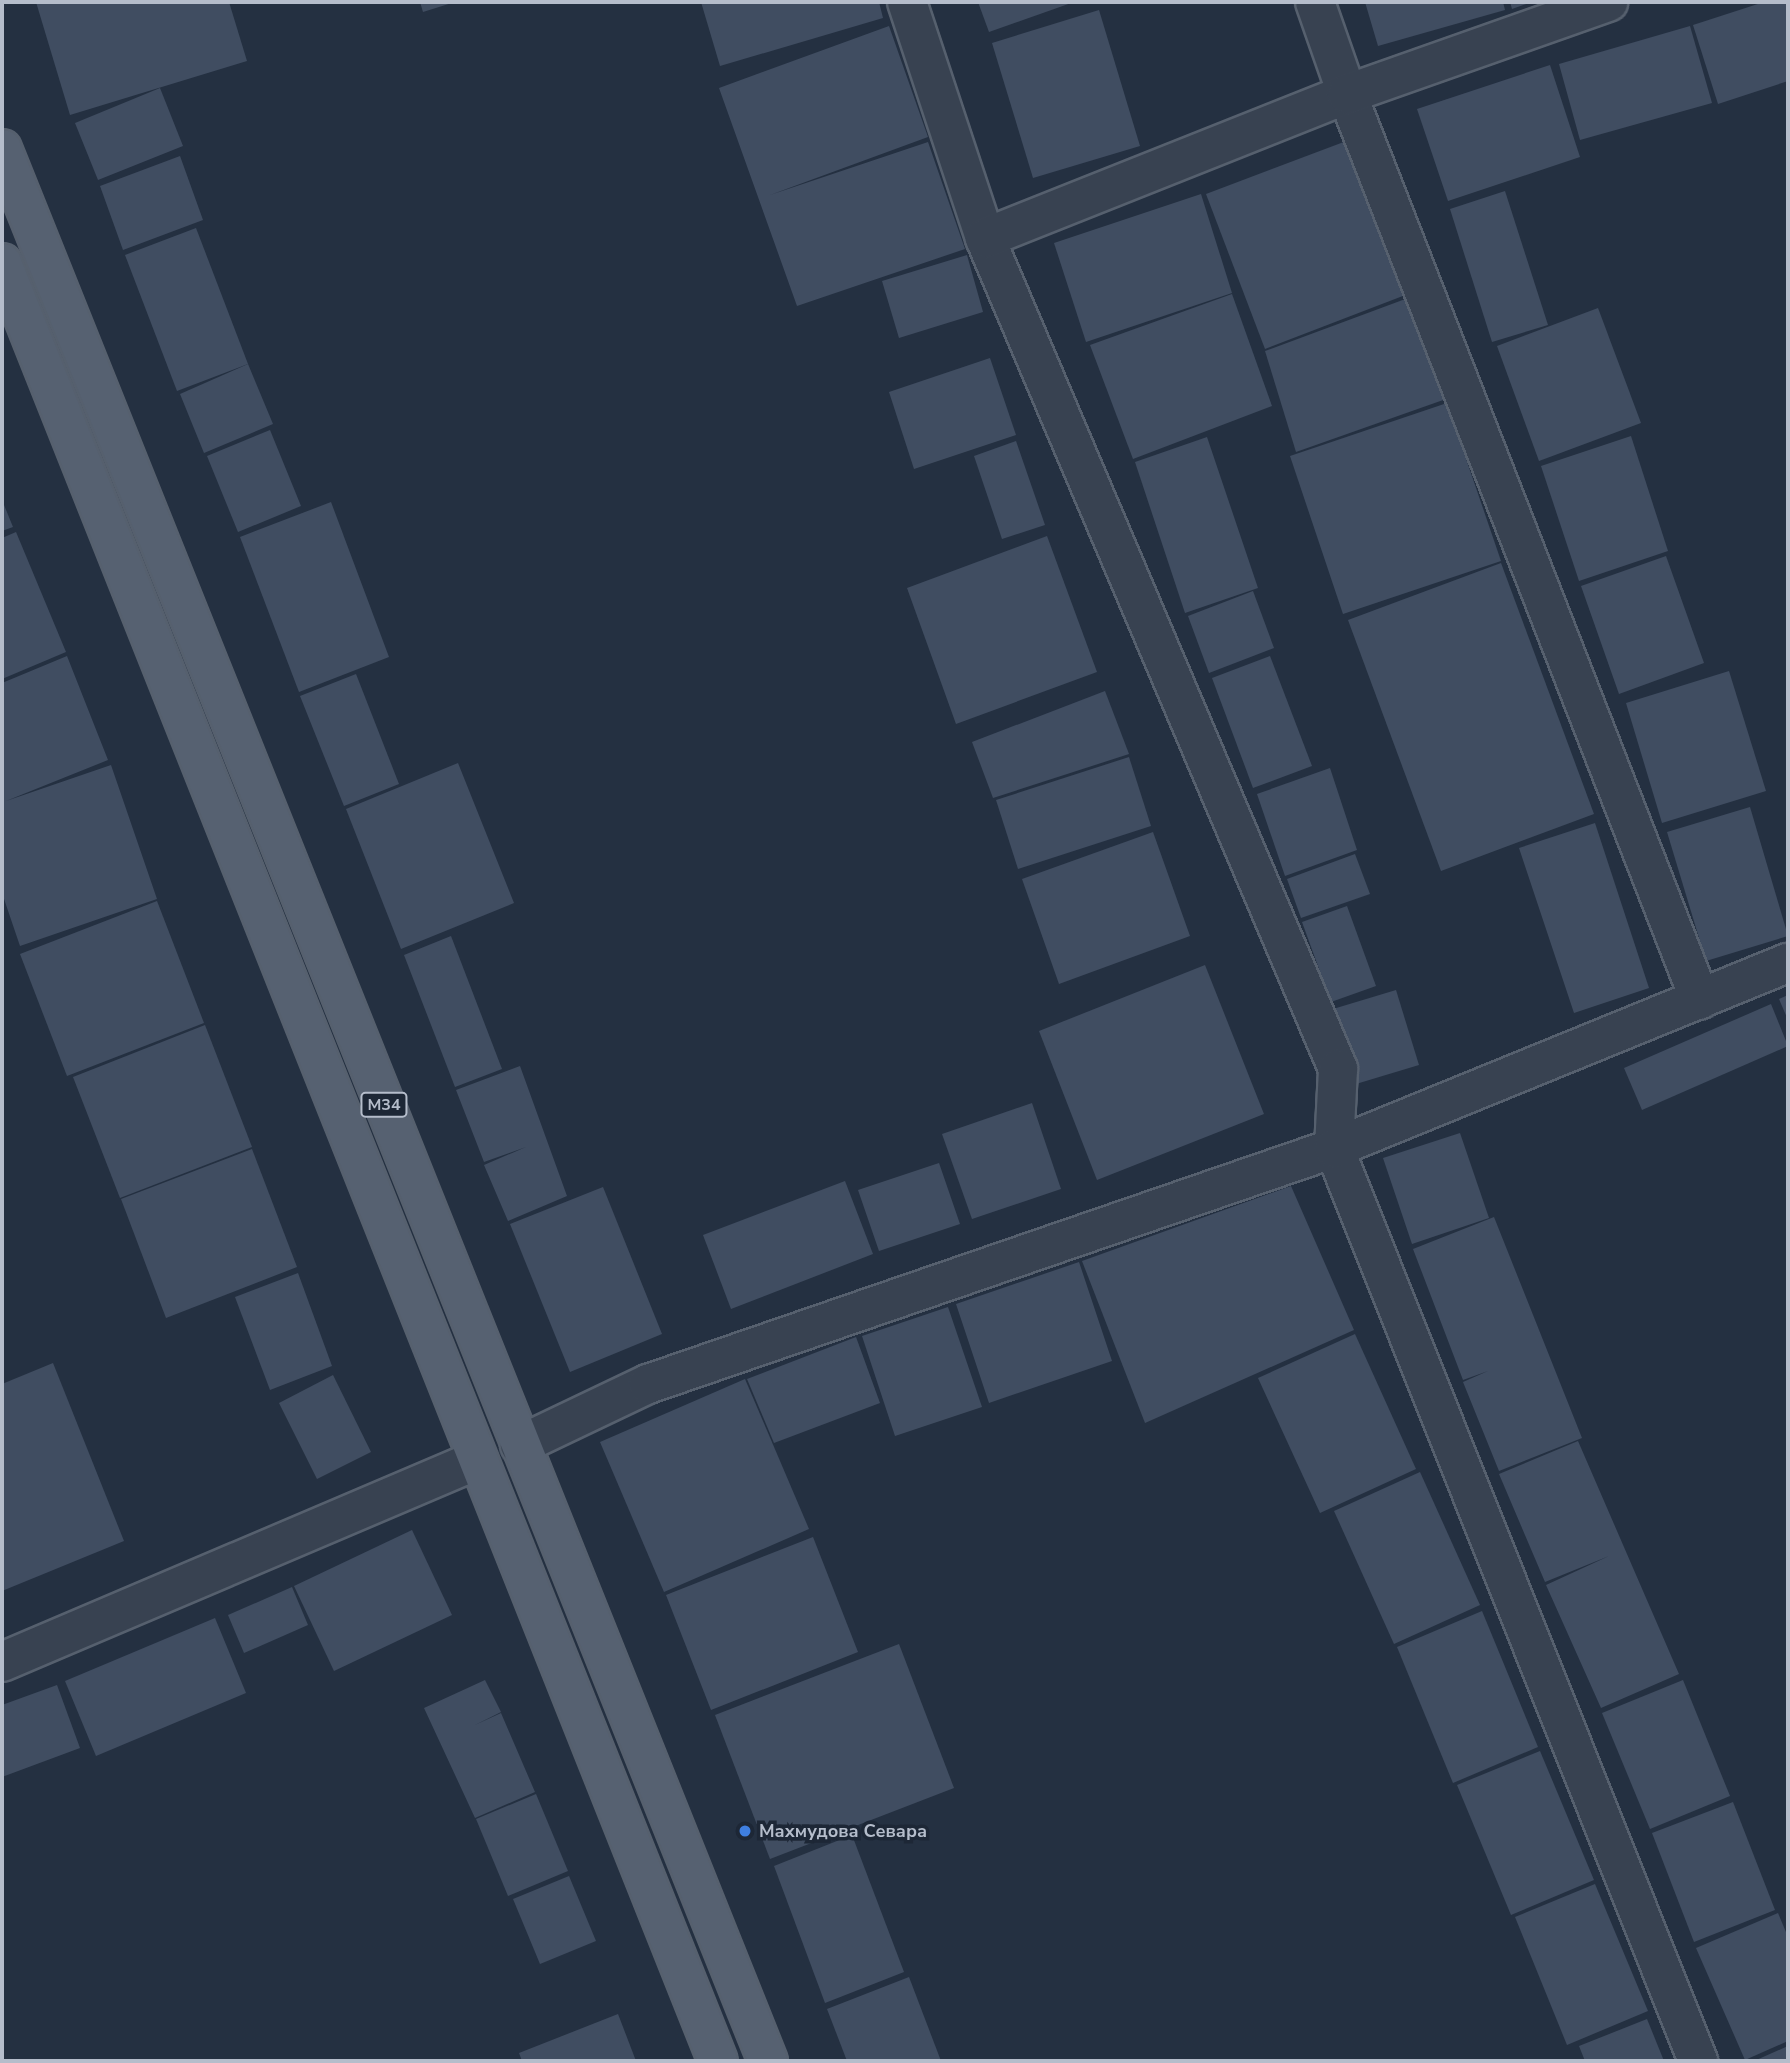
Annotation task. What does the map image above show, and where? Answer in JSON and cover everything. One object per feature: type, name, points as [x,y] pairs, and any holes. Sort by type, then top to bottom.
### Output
[{"type":"main road","name":"M34","points":[[2,149],[768,2061]]},
{"type":"main road","name":"M34","points":[[2,263],[718,2061]]},
{"type":"street","points":[[907,2],[985,238],[1338,1069],[1334,1148],[1698,2061]]},
{"type":"street","points":[[1315,2],[1347,94],[1700,1000]]},
{"type":"street","points":[[985,238],[1347,94],[1608,2]]},
{"type":"street","points":[[520,1445],[648,1384],[1334,1148],[1788,963]]},
{"type":"street","points":[[2,1662],[477,1460]]},
{"type":"building","points":[[36,2],[229,2],[247,61],[70,115]]},
{"type":"building","points":[[420,2],[455,2],[423,12]]},
{"type":"building","points":[[701,2],[879,2],[883,18],[720,66]]},
{"type":"building","points":[[978,2],[1074,2],[989,32]]},
{"type":"building","points":[[1365,2],[1503,2],[1505,10],[1378,46]]},
{"type":"building","points":[[1510,2],[1532,2],[1512,9]]},
{"type":"building","points":[[1764,2],[1788,2],[1788,81],[1718,104],[1693,25]]},
{"type":"building","points":[[1099,10],[1140,146],[1033,178],[992,43]]},
{"type":"building","points":[[889,26],[928,137],[770,195],[928,142],[965,249],[797,306],[719,88]]},
{"type":"building","points":[[1690,26],[1712,103],[1580,140],[1559,64]]},
{"type":"building","points":[[1550,65],[1580,157],[1448,201],[1417,109]]},
{"type":"building","points":[[160,88],[183,146],[98,180],[75,123]]},
{"type":"building","points":[[1349,140],[1408,294],[1265,349],[1206,194]]},
{"type":"building","points":[[180,156],[203,220],[123,250],[100,186]]},
{"type":"building","points":[[1505,191],[1548,325],[1492,342],[1450,209]]},
{"type":"building","points":[[1201,194],[1232,293],[1086,342],[1054,243]]},
{"type":"building","points":[[196,228],[248,364],[177,391],[125,255]]},
{"type":"building","points":[[967,255],[983,312],[899,338],[882,281]]},
{"type":"building","points":[[1232,294],[1272,406],[1133,459],[1090,345]]},
{"type":"building","points":[[1408,298],[1446,399],[1296,452],[1265,351]]},
{"type":"building","points":[[1598,308],[1641,423],[1539,461],[1497,346]]},
{"type":"building","points":[[990,358],[1016,435],[914,469],[889,392]]},
{"type":"building","points":[[248,364],[273,424],[204,453],[180,394]]},
{"type":"building","points":[[1447,403],[1501,561],[1343,614],[1290,456]]},
{"type":"building","points":[[270,430],[301,506],[238,532],[207,456]]},
{"type":"building","points":[[1631,436],[1668,551],[1579,581],[1541,466]]},
{"type":"building","points":[[1207,437],[1258,588],[1185,613],[1135,462]]},
{"type":"building","points":[[1016,441],[1045,525],[1002,539],[974,456]]},
{"type":"building","points":[[2,500],[13,527],[2,531]]},
{"type":"building","points":[[331,502],[389,657],[299,692],[240,537]]},
{"type":"building","points":[[16,532],[66,652],[2,679],[2,538]]},
{"type":"building","points":[[1047,536],[1097,672],[956,724],[907,588]]},
{"type":"building","points":[[1666,556],[1704,663],[1619,694],[1581,586]]},
{"type":"building","points":[[1501,563],[1594,814],[1441,871],[1348,620]]},
{"type":"building","points":[[1253,591],[1274,648],[1209,673],[1188,616]]},
{"type":"building","points":[[67,656],[108,760],[6,801],[111,765],[157,899],[20,946],[2,893],[2,683]]},
{"type":"building","points":[[1270,656],[1312,766],[1253,788],[1212,678]]},
{"type":"building","points":[[1729,671],[1766,791],[1662,823],[1626,703]]},
{"type":"building","points":[[356,674],[399,784],[344,806],[300,696]]},
{"type":"building","points":[[1105,691],[1129,754],[993,798],[972,742]]},
{"type":"building","points":[[1129,757],[1151,826],[1018,869],[996,800]]},
{"type":"building","points":[[458,763],[514,903],[401,949],[346,809]]},
{"type":"building","points":[[1330,768],[1357,850],[1285,876],[1257,794]]},
{"type":"building","points":[[1750,807],[1788,936],[1706,961],[1667,832]]},
{"type":"building","points":[[1595,823],[1649,988],[1574,1013],[1519,848]]},
{"type":"building","points":[[1153,832],[1190,936],[1059,984],[1022,879]]},
{"type":"building","points":[[1355,854],[1370,894],[1301,918],[1287,879]]},
{"type":"building","points":[[157,901],[204,1023],[67,1076],[20,954]]},
{"type":"building","points":[[1347,906],[1376,986],[1331,1002],[1302,922]]},
{"type":"building","points":[[451,936],[502,1069],[455,1087],[404,955]]},
{"type":"building","points":[[1205,965],[1264,1114],[1097,1180],[1039,1031]]},
{"type":"building","points":[[1396,990],[1419,1065],[1356,1084],[1333,1009]]},
{"type":"building","points":[[1788,995],[1788,1020],[1779,999]]},
{"type":"building","points":[[1771,1004],[1788,1046],[1642,1110],[1624,1068]]},
{"type":"building","points":[[205,1025],[252,1147],[120,1198],[73,1077]]},
{"type":"building","points":[[520,1066],[567,1196],[508,1221],[484,1165],[526,1147],[484,1162],[456,1090]]},
{"type":"building","points":[[1032,1103],[1061,1189],[972,1219],[942,1134]]},
{"type":"building","points":[[1460,1133],[1489,1218],[1412,1244],[1383,1158]]},
{"type":"building","points":[[252,1149],[297,1267],[166,1318],[121,1199]]},
{"type":"building","points":[[939,1163],[960,1224],[879,1251],[858,1190]]},
{"type":"building","points":[[845,1181],[873,1254],[731,1309],[703,1235]]},
{"type":"building","points":[[1291,1186],[1354,1330],[1145,1423],[1082,1261]]},
{"type":"building","points":[[603,1187],[662,1334],[570,1372],[510,1224]]},
{"type":"building","points":[[1494,1217],[1582,1438],[1499,1471],[1463,1382],[1488,1371],[1463,1380],[1413,1249]]},
{"type":"building","points":[[1079,1262],[1112,1361],[989,1403],[956,1304]]},
{"type":"building","points":[[298,1273],[332,1366],[270,1390],[235,1297]]},
{"type":"building","points":[[948,1307],[982,1407],[895,1436],[862,1336]]},
{"type":"building","points":[[1355,1334],[1416,1469],[1320,1513],[1258,1378]]},
{"type":"building","points":[[856,1337],[880,1403],[774,1443],[747,1379]]},
{"type":"building","points":[[53,1363],[124,1541],[2,1591],[2,1384]]},
{"type":"building","points":[[333,1375],[371,1452],[317,1479],[279,1403]]},
{"type":"building","points":[[745,1379],[809,1529],[664,1592],[600,1442]]},
{"type":"building","points":[[1578,1441],[1679,1674],[1601,1708],[1546,1585],[1609,1556],[1545,1582],[1499,1474]]},
{"type":"building","points":[[1420,1472],[1480,1605],[1394,1644],[1334,1511]]},
{"type":"building","points":[[412,1530],[452,1615],[334,1671],[294,1586]]},
{"type":"building","points":[[813,1537],[858,1652],[711,1710],[666,1595]]},
{"type":"building","points":[[292,1587],[308,1625],[244,1653],[228,1615]]},
{"type":"building","points":[[1482,1611],[1538,1747],[1453,1783],[1397,1647]]},
{"type":"building","points":[[215,1618],[246,1693],[96,1756],[65,1681]]},
{"type":"building","points":[[899,1644],[954,1788],[770,1859],[715,1715]]},
{"type":"building","points":[[485,1680],[501,1712],[475,1725],[501,1713],[535,1792],[475,1818],[424,1708]]},
{"type":"building","points":[[1683,1680],[1730,1796],[1650,1829],[1602,1713]]},
{"type":"building","points":[[57,1685],[80,1748],[2,1777],[2,1705]]},
{"type":"building","points":[[1540,1751],[1594,1880],[1511,1915],[1457,1785]]},
{"type":"building","points":[[536,1794],[568,1871],[508,1896],[476,1819]]},
{"type":"building","points":[[1733,1802],[1775,1910],[1694,1942],[1652,1833]]},
{"type":"building","points":[[852,1835],[904,1972],[825,2003],[774,1866]]},
{"type":"building","points":[[569,1876],[596,1941],[540,1964],[513,1899]]},
{"type":"building","points":[[1595,1884],[1648,2011],[1567,2045],[1515,1917]]},
{"type":"building","points":[[1778,1913],[1788,1937],[1788,2041],[1745,2060],[1696,1948]]},
{"type":"building","points":[[909,1977],[941,2061],[847,2061],[827,2009]]},
{"type":"building","points":[[618,2014],[636,2061],[522,2061],[519,2053]]},
{"type":"building","points":[[1647,2019],[1664,2061],[1585,2061],[1579,2046]]},
{"type":"building","points":[[1788,2046],[1788,2061],[1754,2061]]},
{"type":"place","name":"Махмудова Севара","points":[[745,1831]]}]
